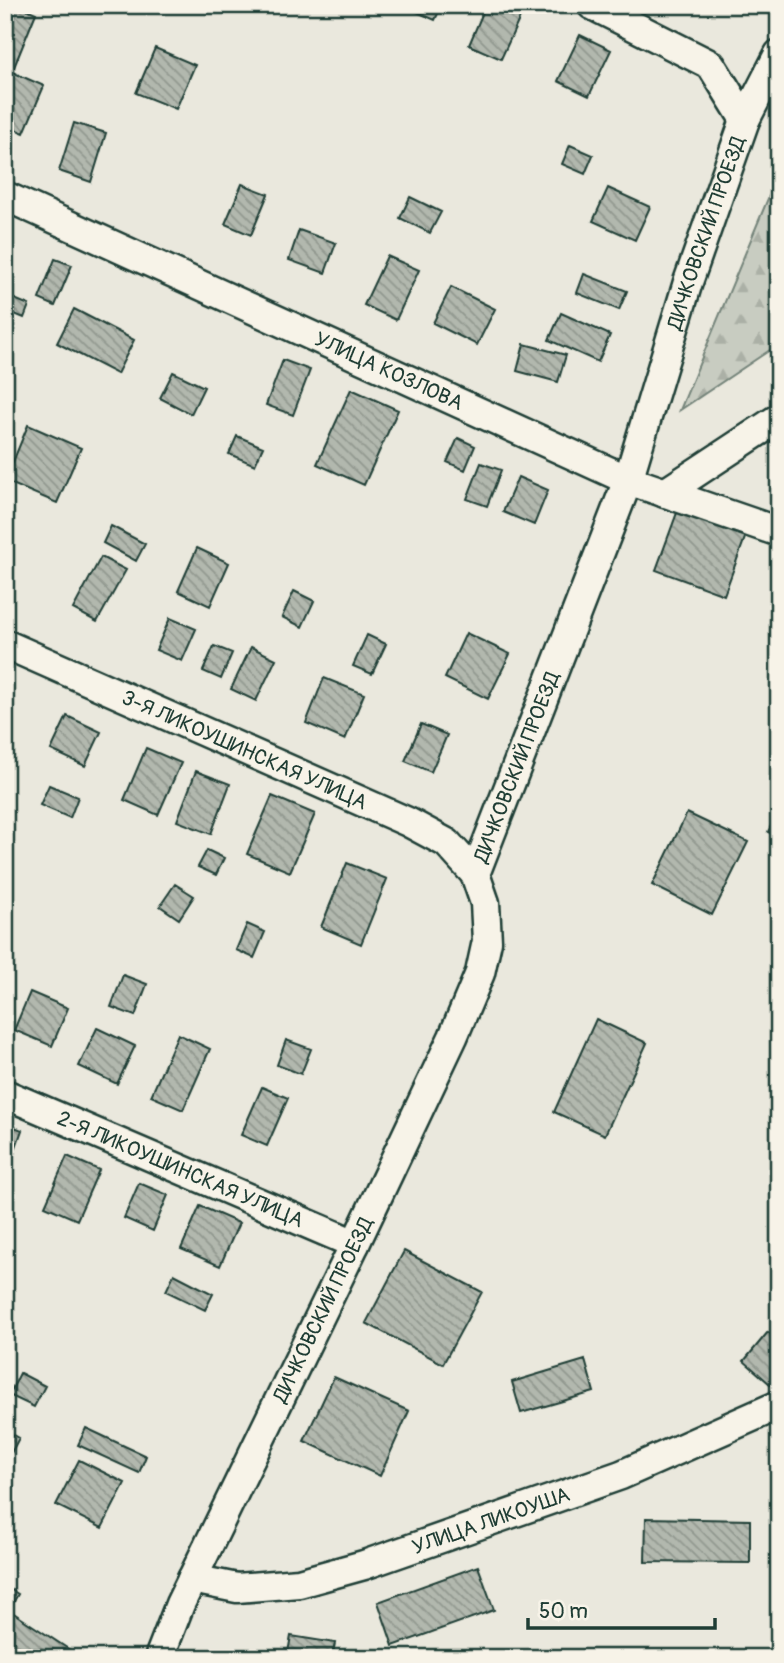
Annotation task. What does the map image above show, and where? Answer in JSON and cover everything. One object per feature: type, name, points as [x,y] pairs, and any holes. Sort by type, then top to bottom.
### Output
[{"type":"street","points":[[592,5],[711,65],[745,120]]},
{"type":"street","name":"ДИЧКОВСКИЙ ПРОЕЗД","points":[[159,1656],[192,1579],[355,1244],[453,1037],[480,973],[487,928],[485,903],[475,874],[628,480],[688,282],[745,120],[779,54]]},
{"type":"street","name":"УЛИЦА КОЗЛОВА","points":[[5,196],[628,480],[779,532]]},
{"type":"street","points":[[665,493],[779,418]]},
{"type":"street","name":"3-Я ЛИКОУШИНСКАЯ УЛИЦА","points":[[5,644],[408,822],[446,844],[475,874]]},
{"type":"street","name":"2-Я ЛИКОУШИНСКАЯ УЛИЦА","points":[[5,1094],[355,1244]]},
{"type":"street","name":"УЛИЦА ЛИКОУША","points":[[192,1579],[237,1588],[299,1583],[364,1565],[621,1475],[779,1405]]},
{"type":"green space","points":[[779,181],[779,344],[680,410],[769,196]]},
{"type":"building","points":[[5,5],[17,5],[36,13],[12,72],[44,86],[24,133],[5,125]]},
{"type":"building","points":[[401,5],[442,5],[435,20]]},
{"type":"building","points":[[486,5],[510,5],[523,11],[501,59],[469,45]]},
{"type":"building","points":[[580,35],[611,50],[589,96],[558,81]]},
{"type":"building","points":[[155,48],[195,65],[176,109],[136,93]]},
{"type":"building","points":[[74,123],[106,133],[91,182],[59,171]]},
{"type":"building","points":[[570,145],[593,155],[585,174],[562,164]]},
{"type":"building","points":[[242,184],[268,194],[251,235],[225,224]]},
{"type":"building","points":[[608,188],[650,207],[635,240],[593,221]]},
{"type":"building","points":[[410,197],[441,212],[430,233],[400,218]]},
{"type":"building","points":[[299,230],[336,243],[325,273],[289,260]]},
{"type":"building","points":[[387,256],[419,270],[396,320],[364,305]]},
{"type":"building","points":[[55,259],[72,265],[55,306],[39,299]]},
{"type":"building","points":[[584,274],[627,291],[619,310],[577,293]]},
{"type":"building","points":[[451,287],[495,309],[477,345],[433,323]]},
{"type":"building","points":[[5,295],[29,305],[24,318],[5,310]]},
{"type":"building","points":[[74,309],[134,340],[117,374],[57,343]]},
{"type":"building","points":[[561,313],[610,335],[598,362],[549,340]]},
{"type":"building","points":[[524,344],[566,355],[558,382],[517,371]]},
{"type":"building","points":[[283,360],[310,370],[293,415],[266,405]]},
{"type":"building","points":[[173,372],[204,387],[191,414],[160,398]]},
{"type":"building","points":[[351,389],[398,410],[364,485],[317,464]]},
{"type":"building","points":[[28,425],[81,448],[57,503],[5,481]]},
{"type":"building","points":[[237,436],[263,447],[255,465],[229,454]]},
{"type":"building","points":[[458,438],[475,446],[465,470],[447,462]]},
{"type":"building","points":[[481,463],[501,470],[487,506],[467,499]]},
{"type":"building","points":[[518,477],[548,490],[534,525],[503,512]]},
{"type":"building","points":[[678,510],[746,535],[724,595],[656,570]]},
{"type":"building","points":[[111,526],[145,544],[136,561],[103,543]]},
{"type":"building","points":[[197,548],[229,563],[210,606],[178,591]]},
{"type":"building","points":[[101,557],[126,570],[97,622],[73,609]]},
{"type":"building","points":[[294,591],[314,601],[302,627],[282,617]]},
{"type":"building","points":[[170,618],[196,629],[182,661],[156,650]]},
{"type":"building","points":[[466,633],[510,654],[488,699],[445,678]]},
{"type":"building","points":[[367,635],[386,644],[372,674],[353,666]]},
{"type":"building","points":[[214,646],[232,653],[221,679],[203,671]]},
{"type":"building","points":[[251,647],[276,659],[256,701],[231,689]]},
{"type":"building","points":[[324,678],[364,694],[345,740],[306,723]]},
{"type":"building","points":[[67,716],[101,732],[85,766],[51,750]]},
{"type":"building","points":[[421,724],[447,735],[431,772],[405,761]]},
{"type":"building","points":[[146,748],[181,763],[158,815],[124,800]]},
{"type":"building","points":[[196,771],[230,784],[211,834],[177,821]]},
{"type":"building","points":[[49,785],[78,797],[70,818],[40,805]]},
{"type":"building","points":[[272,796],[315,814],[290,872],[247,854]]},
{"type":"building","points":[[779,809],[779,837],[768,832]]},
{"type":"building","points":[[687,813],[748,842],[712,915],[652,885]]},
{"type":"building","points":[[207,850],[224,858],[216,875],[198,867]]},
{"type":"building","points":[[347,863],[387,879],[361,944],[321,927]]},
{"type":"building","points":[[175,884],[194,896],[179,919],[160,906]]},
{"type":"building","points":[[247,924],[265,932],[254,958],[236,950]]},
{"type":"building","points":[[123,975],[147,984],[135,1016],[111,1007]]},
{"type":"building","points":[[30,992],[68,1008],[52,1046],[14,1030]]},
{"type":"building","points":[[596,1019],[647,1043],[605,1135],[554,1112]]},
{"type":"building","points":[[97,1028],[135,1046],[117,1084],[79,1066]]},
{"type":"building","points":[[178,1034],[210,1049],[183,1110],[151,1096]]},
{"type":"building","points":[[286,1040],[311,1049],[301,1074],[277,1065]]},
{"type":"building","points":[[262,1087],[288,1098],[267,1146],[241,1135]]},
{"type":"building","points":[[5,1123],[22,1130],[5,1178]]},
{"type":"building","points":[[67,1156],[99,1170],[77,1220],[45,1206]]},
{"type":"building","points":[[139,1183],[168,1195],[153,1231],[124,1218]]},
{"type":"building","points":[[200,1206],[239,1223],[220,1266],[181,1249]]},
{"type":"building","points":[[404,1251],[482,1292],[443,1364],[366,1323]]},
{"type":"building","points":[[174,1274],[213,1294],[205,1310],[166,1291]]},
{"type":"building","points":[[768,1332],[779,1341],[779,1392],[744,1361]]},
{"type":"building","points":[[585,1360],[594,1392],[521,1413],[512,1382]]},
{"type":"building","points":[[20,1373],[45,1386],[34,1407],[9,1395]]},
{"type":"building","points":[[334,1377],[409,1411],[380,1476],[304,1441]]},
{"type":"building","points":[[86,1428],[146,1456],[139,1473],[78,1445]]},
{"type":"building","points":[[5,1430],[19,1438],[9,1457],[5,1455]]},
{"type":"building","points":[[79,1460],[125,1483],[102,1528],[56,1505]]},
{"type":"building","points":[[646,1518],[750,1520],[750,1563],[645,1562]]},
{"type":"building","points":[[478,1566],[494,1610],[393,1646],[378,1602]]},
{"type":"building","points":[[5,1586],[18,1594],[9,1610],[82,1658],[5,1658]]},
{"type":"building","points":[[291,1636],[335,1643],[332,1658],[287,1658]]}]
